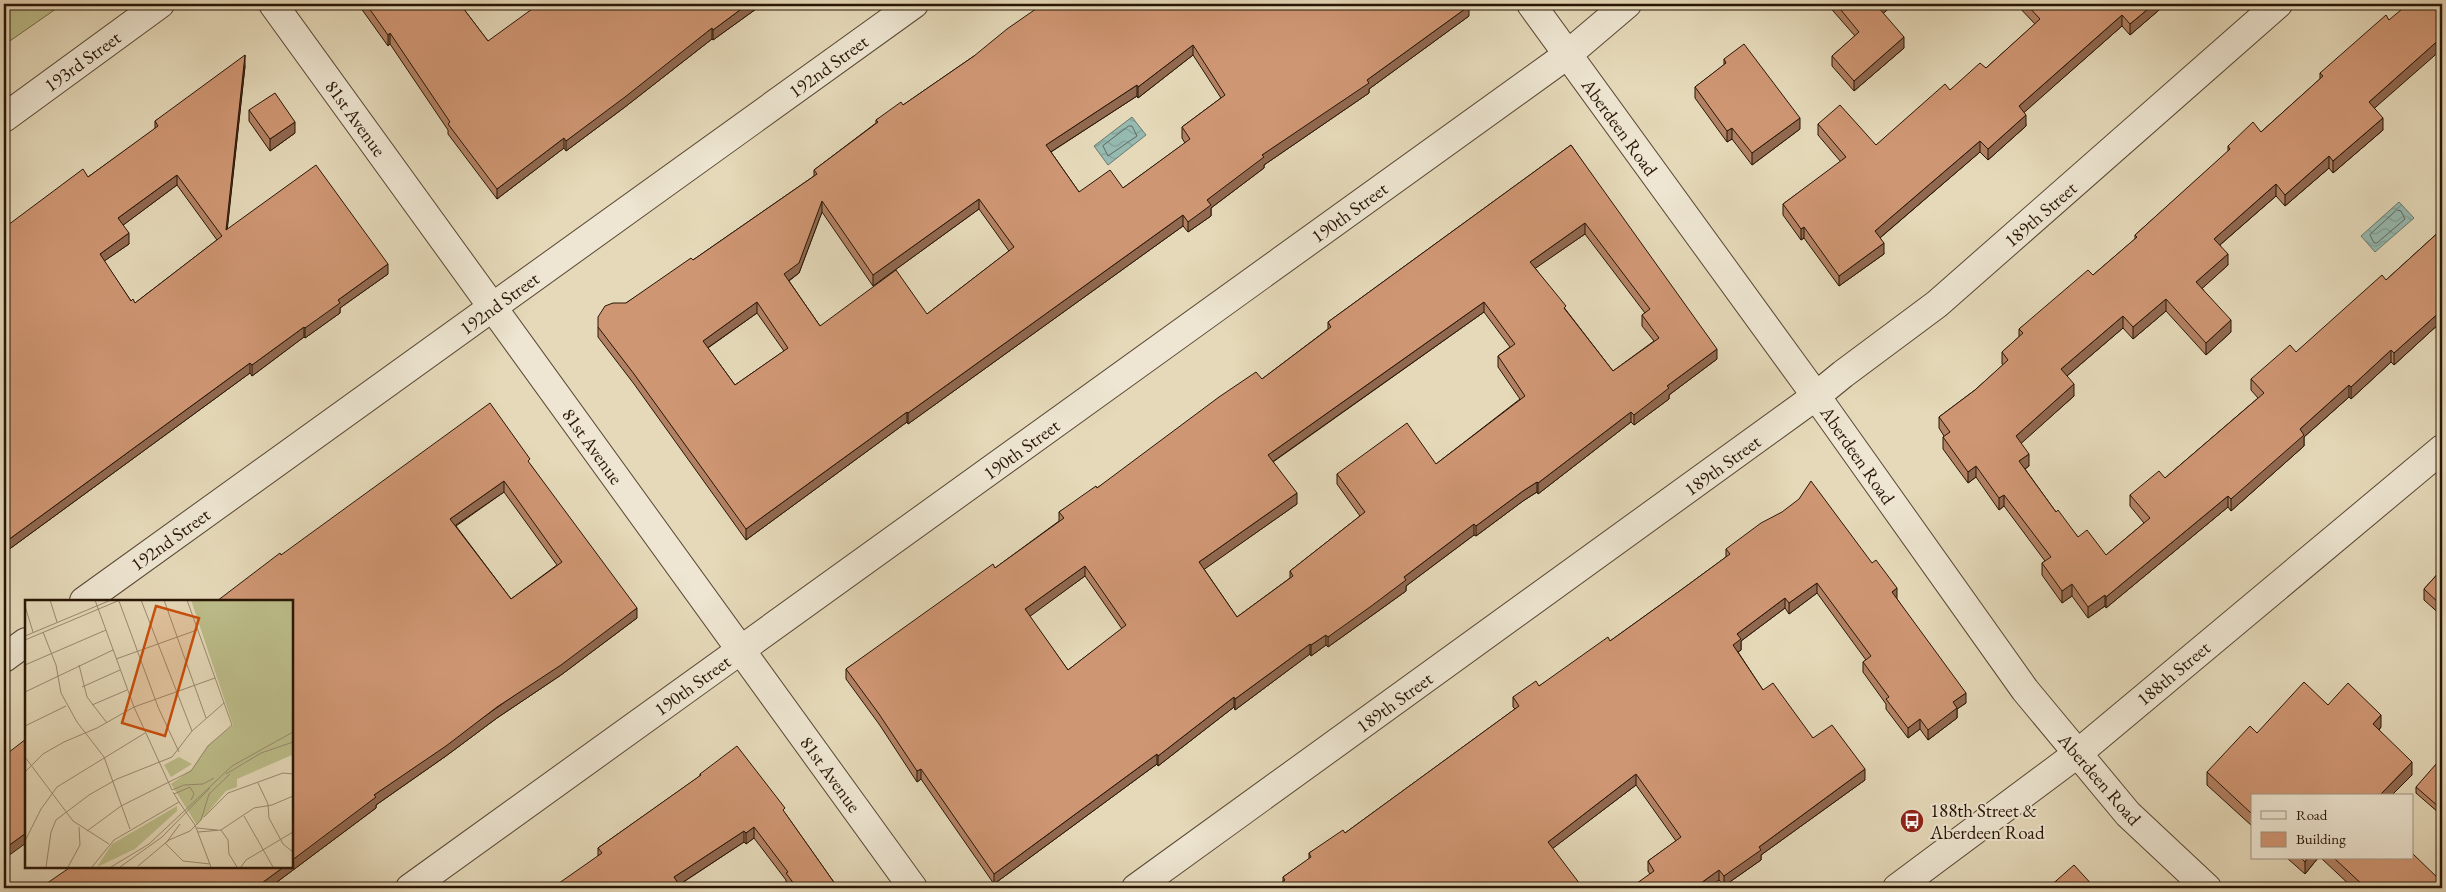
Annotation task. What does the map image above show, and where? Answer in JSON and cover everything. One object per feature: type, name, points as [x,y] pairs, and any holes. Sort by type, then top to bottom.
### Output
[{"type":"street","name":"193rd Street","points":[[4,118],[160,4]]},
{"type":"street","name":"81st Avenue","points":[[273,4],[913,888]]},
{"type":"street","name":"192nd Street","points":[[85,600],[914,4]]},
{"type":"street","name":"Aberdeen Road","points":[[1531,4],[1816,396],[2025,690],[2128,814],[2207,888]]},
{"type":"street","name":"190th Street","points":[[410,888],[1567,55],[1627,4]]},
{"type":"street","name":"189th Street","points":[[1136,888],[1816,396],[1937,304],[2278,4]]},
{"type":"street","name":"188th Street","points":[[1897,888],[2077,754],[2442,450]]},
{"type":"street","points":[[4,658],[25,643]]},
{"type":"green space","points":[[4,4],[63,4],[4,45]]},
{"type":"water","points":[[1132,117],[1146,135],[1108,165],[1094,146]]},
{"type":"water","points":[[2399,202],[2414,218],[2375,252],[2361,236]]},
{"type":"building","points":[[366,4],[460,4],[488,41],[539,4],[748,4],[713,30],[712,28],[566,141],[564,138],[497,189],[448,124],[450,122],[390,33],[388,35]]},
{"type":"building","points":[[1043,4],[1467,4],[1469,6],[1367,80],[1369,83],[1262,155],[1264,157],[1207,200],[1211,205],[1188,222],[1183,215],[746,529],[598,327],[598,317],[605,306],[613,303],[626,303],[691,258],[693,260],[817,174],[814,170],[878,122],[876,120],[901,102],[903,105],[974,56],[1007,29]],"holes":[[[1193,45],[1225,95],[1182,127],[1190,139],[1123,188],[1110,170],[1079,192],[1046,145],[1137,85],[1138,87]],[[979,199],[1014,247],[927,314],[896,270],[820,326],[784,274],[799,263],[822,201],[873,275]],[[757,302],[788,348],[735,385],[703,341]]]},
{"type":"building","points":[[1836,4],[1882,4],[1878,7],[1904,37],[1854,81],[1832,56],[1859,32]]},
{"type":"building","points":[[2026,4],[2154,4],[2130,24],[2122,15],[2019,106],[2026,115],[1988,149],[1980,141],[1875,231],[1884,243],[1839,276],[1804,227],[1801,229],[1783,204],[1846,157],[1818,124],[1840,105],[1876,145],[1945,84],[1950,90],[1980,63],[1986,68],[2040,19]]},
{"type":"building","points":[[2408,4],[2442,4],[2442,37],[2369,102],[2383,118],[2333,161],[2329,156],[2285,195],[2276,184],[2214,239],[2228,254],[2196,282],[2231,320],[2206,343],[2166,299],[2133,327],[2123,316],[2061,369],[2074,384],[2016,436],[2029,454],[2019,461],[2056,512],[2058,510],[2078,537],[2087,530],[2106,555],[2150,518],[2130,495],[2159,471],[2165,478],[2264,393],[2251,379],[2290,345],[2296,352],[2382,275],[2386,280],[2442,229],[2442,310],[2394,353],[2391,350],[2351,387],[2349,385],[2300,429],[2304,435],[2231,499],[2228,496],[2106,597],[2105,595],[2088,607],[2072,584],[2062,591],[2042,563],[2051,557],[2004,495],[1999,498],[1976,466],[1968,472],[1943,437],[1950,432],[1939,417],[1975,390],[2008,360],[2002,352],[2023,333],[2019,329],[2088,270],[2093,275],[2137,237],[2135,235],[2230,149],[2228,146],[2253,122],[2261,132],[2323,76],[2320,73],[2386,15],[2389,20]]},
{"type":"building","points":[[1744,44],[1800,118],[1752,153],[1732,128],[1727,131],[1695,87],[1726,63],[1724,59]]},
{"type":"building","points":[[245,55],[226,230],[316,165],[388,264],[338,300],[340,303],[252,365],[250,363],[4,543],[4,228],[83,169],[88,177],[158,126],[155,121]],"holes":[[[177,175],[222,236],[135,303],[133,299],[131,301],[100,254],[129,233],[118,218]]]},
{"type":"building","points":[[275,93],[295,122],[270,139],[249,110]]},
{"type":"building","points":[[1571,145],[1717,349],[1667,386],[1669,388],[1634,415],[1631,412],[1538,483],[1523,491],[1476,526],[1474,524],[1404,577],[1406,580],[1370,607],[1328,637],[1326,635],[1310,644],[1235,699],[1234,697],[1158,756],[1157,754],[994,874],[921,769],[917,771],[846,669],[993,564],[995,568],[1064,518],[1059,512],[1096,486],[1097,488],[1219,397],[1256,372],[1262,379],[1331,327],[1328,322]],"holes":[[[1585,223],[1650,309],[1642,315],[1659,338],[1613,371],[1564,308],[1566,306],[1530,262]],[[1484,302],[1515,344],[1498,356],[1525,396],[1436,464],[1407,423],[1337,474],[1365,512],[1290,571],[1293,576],[1237,617],[1199,562],[1297,493],[1268,455]],[[1085,566],[1126,625],[1068,670],[1025,609]]]},
{"type":"building","points":[[490,403],[530,459],[528,461],[637,608],[561,665],[497,707],[446,746],[374,795],[376,797],[292,860],[292,600],[218,600],[280,553],[281,555]],"holes":[[[504,481],[562,562],[511,599],[450,519]]]},
{"type":"building","points":[[1811,481],[1872,563],[1876,560],[1897,588],[1892,592],[1966,693],[1953,702],[1957,708],[1928,730],[1920,719],[1908,728],[1886,699],[1889,697],[1863,662],[1871,656],[1817,583],[1789,603],[1785,598],[1737,634],[1741,639],[1733,645],[1763,690],[1773,683],[1813,738],[1832,725],[1865,769],[1759,847],[1761,850],[1724,876],[1719,870],[1694,888],[1630,888],[1654,871],[1648,861],[1681,837],[1636,774],[1548,842],[1583,888],[1274,888],[1285,880],[1283,877],[1311,857],[1309,853],[1343,830],[1345,833],[1519,706],[1513,697],[1536,681],[1539,686],[1608,637],[1610,641],[1730,554],[1726,549],[1761,523],[1782,512],[1799,499]]},
{"type":"building","points":[[2442,569],[2442,606],[2424,589]]},
{"type":"building","points":[[2304,682],[2328,705],[2348,683],[2381,715],[2373,724],[2412,762],[2381,794],[2251,794],[2251,813],[2207,772],[2250,726],[2257,733]]},
{"type":"building","points":[[25,740],[25,834],[4,849],[4,756]]},
{"type":"building","points":[[737,746],[785,808],[783,810],[838,888],[797,888],[786,873],[788,872],[754,827],[746,833],[744,831],[674,877],[681,888],[552,888],[602,853],[598,848],[701,775]]},
{"type":"building","points":[[2437,763],[2442,768],[2442,803],[2439,807],[2416,787]]},
{"type":"building","points":[[2414,855],[2442,882],[2442,888],[2366,888],[2336,860],[2414,860]]},
{"type":"building","points":[[2074,865],[2095,888],[2048,888]]},
{"type":"building","points":[[71,867],[284,867],[255,888],[40,888]]},
{"type":"place","name":"188th Street & Aberdeen Road","points":[[1912,821]]}]
